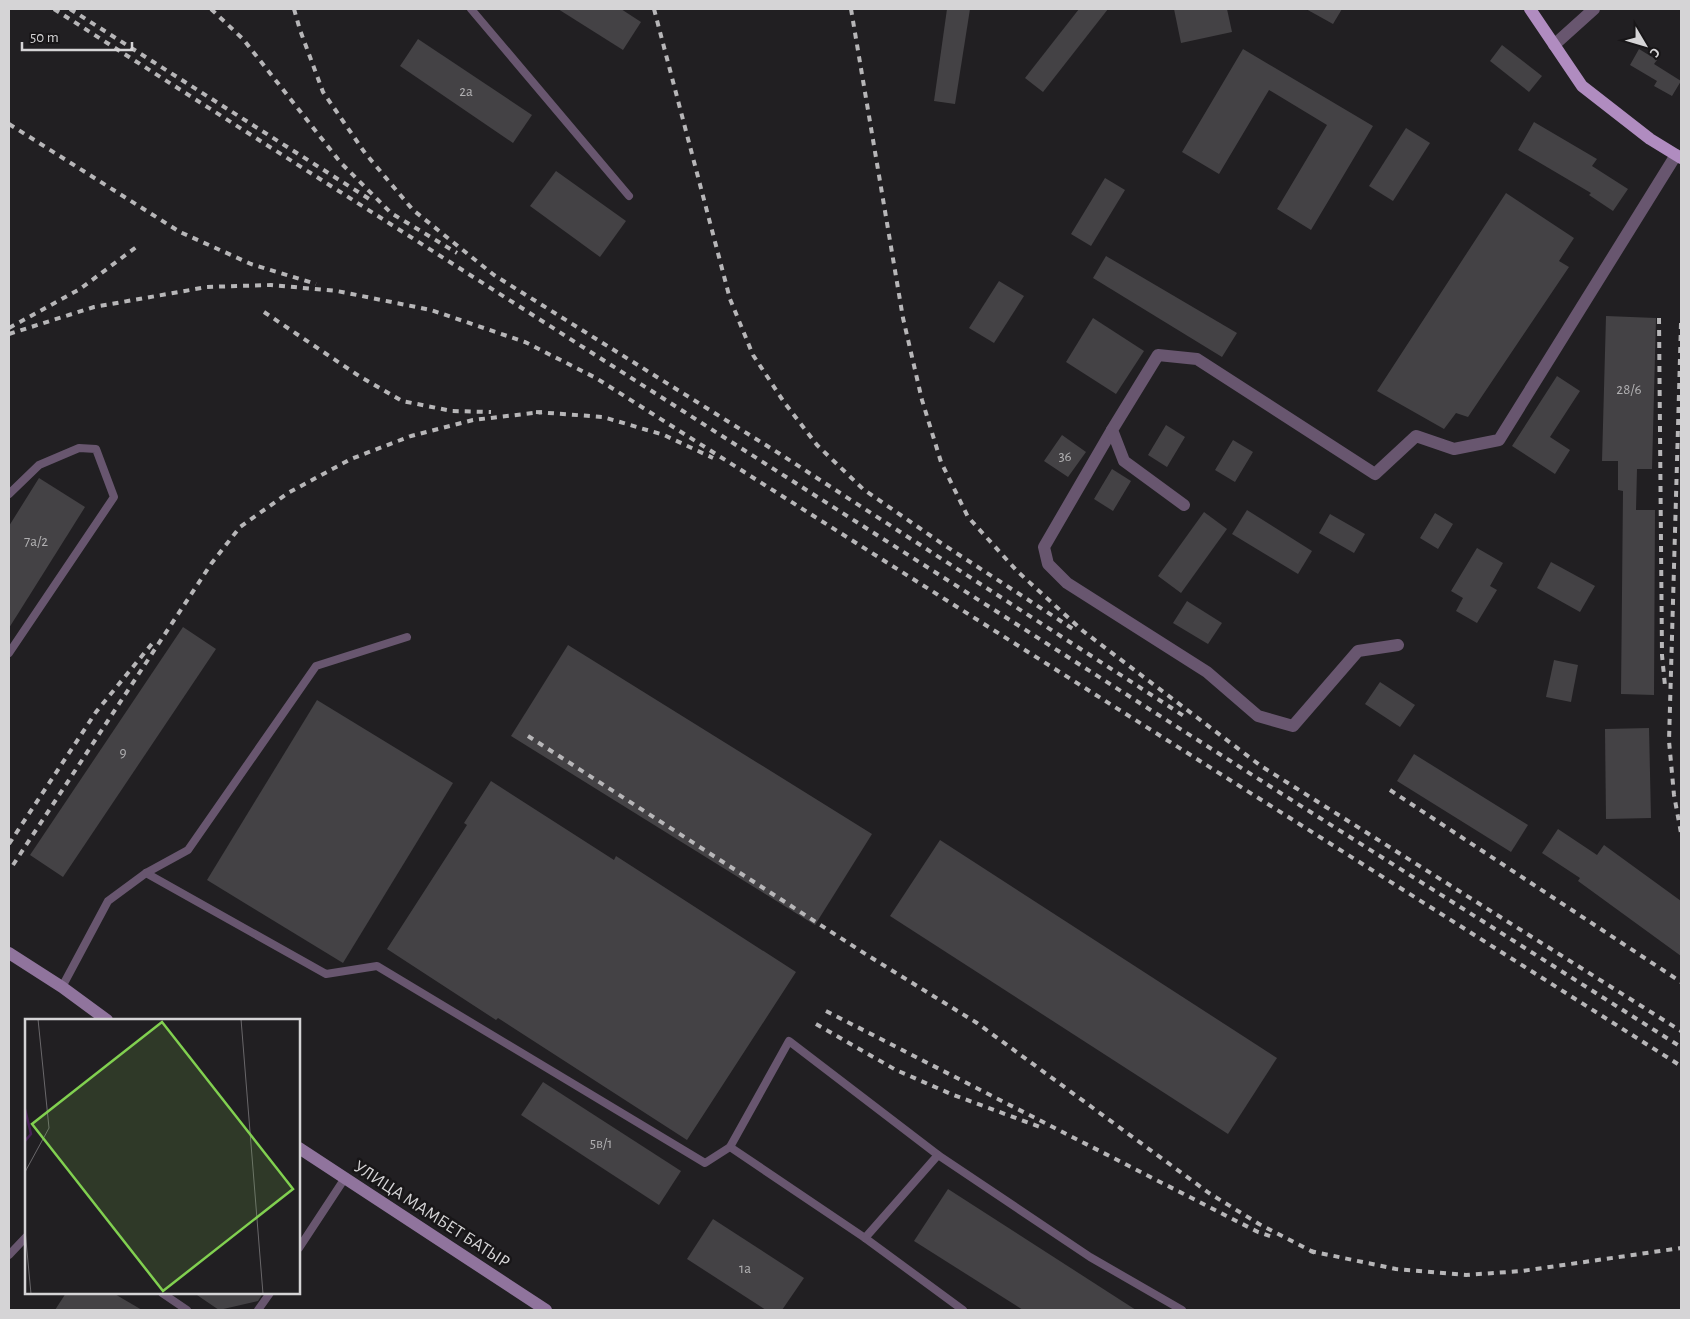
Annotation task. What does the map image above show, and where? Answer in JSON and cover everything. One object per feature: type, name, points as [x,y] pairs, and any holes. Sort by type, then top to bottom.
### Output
[{"type":"main road","points":[[1530,9],[1582,86],[1650,139],[1679,156]]},
{"type":"main road","points":[[9,953],[62,987],[106,1019]]},
{"type":"main road","name":"УЛИЦА МАМБЕТ БАТЫР","points":[[300,1149],[546,1310]]},
{"type":"street","points":[[1554,45],[1594,9]]},
{"type":"street","points":[[1398,645],[1358,651],[1294,726],[1258,716],[1207,672],[1067,584],[1048,564],[1044,546],[1158,355],[1197,359],[1375,474],[1416,436],[1454,449],[1499,440],[1679,156]]},
{"type":"street","points":[[1112,430],[1124,461],[1184,505]]},
{"type":"lane","points":[[471,9],[629,196]]},
{"type":"lane","points":[[9,494],[39,465],[79,448],[96,449],[114,496],[9,653]]},
{"type":"lane","points":[[62,987],[108,901],[146,873],[188,850],[316,666],[408,638]]},
{"type":"lane","points":[[146,873],[326,974],[378,966],[705,1163],[730,1147],[789,1041],[938,1155],[1090,1257],[1182,1310]]},
{"type":"lane","points":[[730,1147],[865,1238],[963,1310]]},
{"type":"lane","points":[[865,1238],[938,1155]]},
{"type":"lane","points":[[300,1246],[345,1178]]},
{"type":"lane","points":[[9,1255],[25,1238]]},
{"type":"lane","points":[[163,1294],[187,1310]]},
{"type":"lane","points":[[258,1310],[269,1294]]},
{"type":"building","points":[[558,9],[621,9],[641,22],[623,50]]},
{"type":"building","points":[[947,9],[970,9],[955,104],[934,101]]},
{"type":"building","points":[[1079,9],[1108,9],[1043,92],[1025,78]]},
{"type":"building","points":[[1174,9],[1227,9],[1232,32],[1181,43]]},
{"type":"building","points":[[1306,9],[1342,9],[1333,24]]},
{"type":"building","points":[[418,39],[532,115],[513,143],[400,66]]},
{"type":"building","points":[[1502,45],[1542,76],[1529,92],[1490,61]]},
{"type":"building","points":[[1243,49],[1373,126],[1311,230],[1277,209],[1327,125],[1269,90],[1219,174],[1182,152]]},
{"type":"building","points":[[1639,49],[1657,60],[1654,64],[1681,81],[1672,96],[1654,86],[1657,81],[1630,65]]},
{"type":"building","points":[[1534,122],[1597,159],[1592,166],[1628,189],[1613,211],[1589,195],[1591,193],[1518,150]]},
{"type":"building","points":[[1406,128],[1430,143],[1393,201],[1369,186]]},
{"type":"building","points":[[556,171],[626,221],[600,257],[530,206]]},
{"type":"building","points":[[1105,178],[1125,190],[1091,246],[1071,234]]},
{"type":"building","points":[[1506,193],[1574,238],[1559,261],[1569,267],[1468,417],[1456,413],[1444,429],[1377,391]]},
{"type":"building","points":[[1106,256],[1237,333],[1222,357],[1093,278]]},
{"type":"building","points":[[999,281],[1024,296],[994,343],[969,328]]},
{"type":"building","points":[[1606,316],[1656,318],[1652,469],[1637,469],[1636,510],[1655,510],[1654,695],[1621,694],[1623,491],[1618,490],[1618,461],[1602,461]]},
{"type":"building","points":[[1093,318],[1144,351],[1116,394],[1066,362]]},
{"type":"building","points":[[1557,376],[1580,391],[1550,437],[1570,450],[1555,474],[1512,446]]},
{"type":"building","points":[[1166,425],[1185,437],[1167,467],[1148,455]]},
{"type":"building","points":[[1062,435],[1086,452],[1068,477],[1044,461]]},
{"type":"building","points":[[1233,440],[1253,452],[1235,482],[1215,470]]},
{"type":"building","points":[[1112,469],[1131,481],[1113,511],[1094,499]]},
{"type":"building","points":[[39,478],[85,507],[9,628],[9,526]]},
{"type":"building","points":[[1247,510],[1312,551],[1298,574],[1232,534]]},
{"type":"building","points":[[1204,512],[1227,529],[1181,593],[1158,576]]},
{"type":"building","points":[[1435,513],[1453,524],[1438,549],[1420,538]]},
{"type":"building","points":[[1330,514],[1365,534],[1354,553],[1319,533]]},
{"type":"building","points":[[1477,548],[1503,563],[1490,586],[1497,590],[1477,623],[1456,611],[1463,598],[1451,591]]},
{"type":"building","points":[[1551,562],[1595,586],[1580,612],[1537,588]]},
{"type":"building","points":[[1187,601],[1222,623],[1208,644],[1173,623]]},
{"type":"building","points":[[183,627],[216,649],[63,877],[30,855]]},
{"type":"building","points":[[568,645],[872,834],[815,925],[511,736]]},
{"type":"building","points":[[1554,660],[1578,665],[1571,702],[1546,697]]},
{"type":"building","points":[[1380,682],[1415,705],[1400,727],[1365,704]]},
{"type":"building","points":[[317,700],[453,783],[343,963],[207,880]]},
{"type":"building","points":[[1649,728],[1651,818],[1606,819],[1605,729]]},
{"type":"building","points":[[1414,754],[1528,825],[1511,852],[1397,781]]},
{"type":"building","points":[[491,781],[614,860],[616,856],[796,972],[687,1140],[387,949],[467,825],[464,823]]},
{"type":"building","points":[[1558,829],[1597,855],[1604,845],[1681,901],[1681,956],[1578,881],[1580,878],[1542,853]]},
{"type":"building","points":[[940,840],[1277,1058],[1228,1134],[890,916]]},
{"type":"building","points":[[543,1082],[681,1171],[659,1205],[521,1115]]},
{"type":"building","points":[[948,1189],[1136,1310],[1023,1310],[914,1241]]},
{"type":"building","points":[[713,1219],[804,1278],[782,1310],[766,1310],[687,1259]]},
{"type":"building","points":[[65,1294],[115,1294],[142,1310],[55,1310]]},
{"type":"building","points":[[195,1294],[262,1294],[258,1301],[219,1310]]},
{"type":"railway","points":[[54,9],[1681,1047]]},
{"type":"railway","points":[[70,9],[374,202]]},
{"type":"railway","points":[[211,9],[243,39],[341,163],[391,213],[457,253]]},
{"type":"railway","points":[[294,9],[323,92],[365,153],[413,210],[494,275],[780,454],[1187,718]]},
{"type":"railway","points":[[654,9],[730,299],[753,355],[784,402],[817,445],[863,489],[944,545],[1073,629]]},
{"type":"railway","points":[[851,9],[903,318],[922,400],[941,462],[968,517],[1017,571],[1083,631],[1261,766],[1681,1031]]},
{"type":"railway","points":[[9,124],[180,232],[251,264],[316,284]]},
{"type":"railway","points":[[9,328],[80,289],[139,245]]},
{"type":"railway","points":[[9,334],[94,307],[207,287],[271,285],[337,291],[431,310],[525,342],[596,378],[1681,1066]]},
{"type":"railway","points":[[264,312],[359,376],[402,401],[452,411],[491,412]]},
{"type":"railway","points":[[1659,318],[1662,655],[1665,686]]},
{"type":"railway","points":[[1681,323],[1669,741],[1674,795],[1681,833]]},
{"type":"railway","points":[[536,412],[603,417],[664,435],[713,458]]},
{"type":"railway","points":[[13,865],[211,564],[240,527],[288,493],[351,459],[411,436],[473,420],[542,412]]},
{"type":"railway","points":[[9,844],[96,712],[155,640]]},
{"type":"railway","points":[[528,736],[867,955],[977,1023],[1209,1193],[1259,1224],[1315,1253]]},
{"type":"railway","points":[[1390,790],[1681,982]]},
{"type":"railway","points":[[826,1011],[1258,1232],[1273,1237]]},
{"type":"railway","points":[[816,1024],[896,1070],[951,1094],[1040,1127]]},
{"type":"railway","points":[[1310,1251],[1396,1269],[1466,1275],[1522,1271],[1681,1248]]}]
